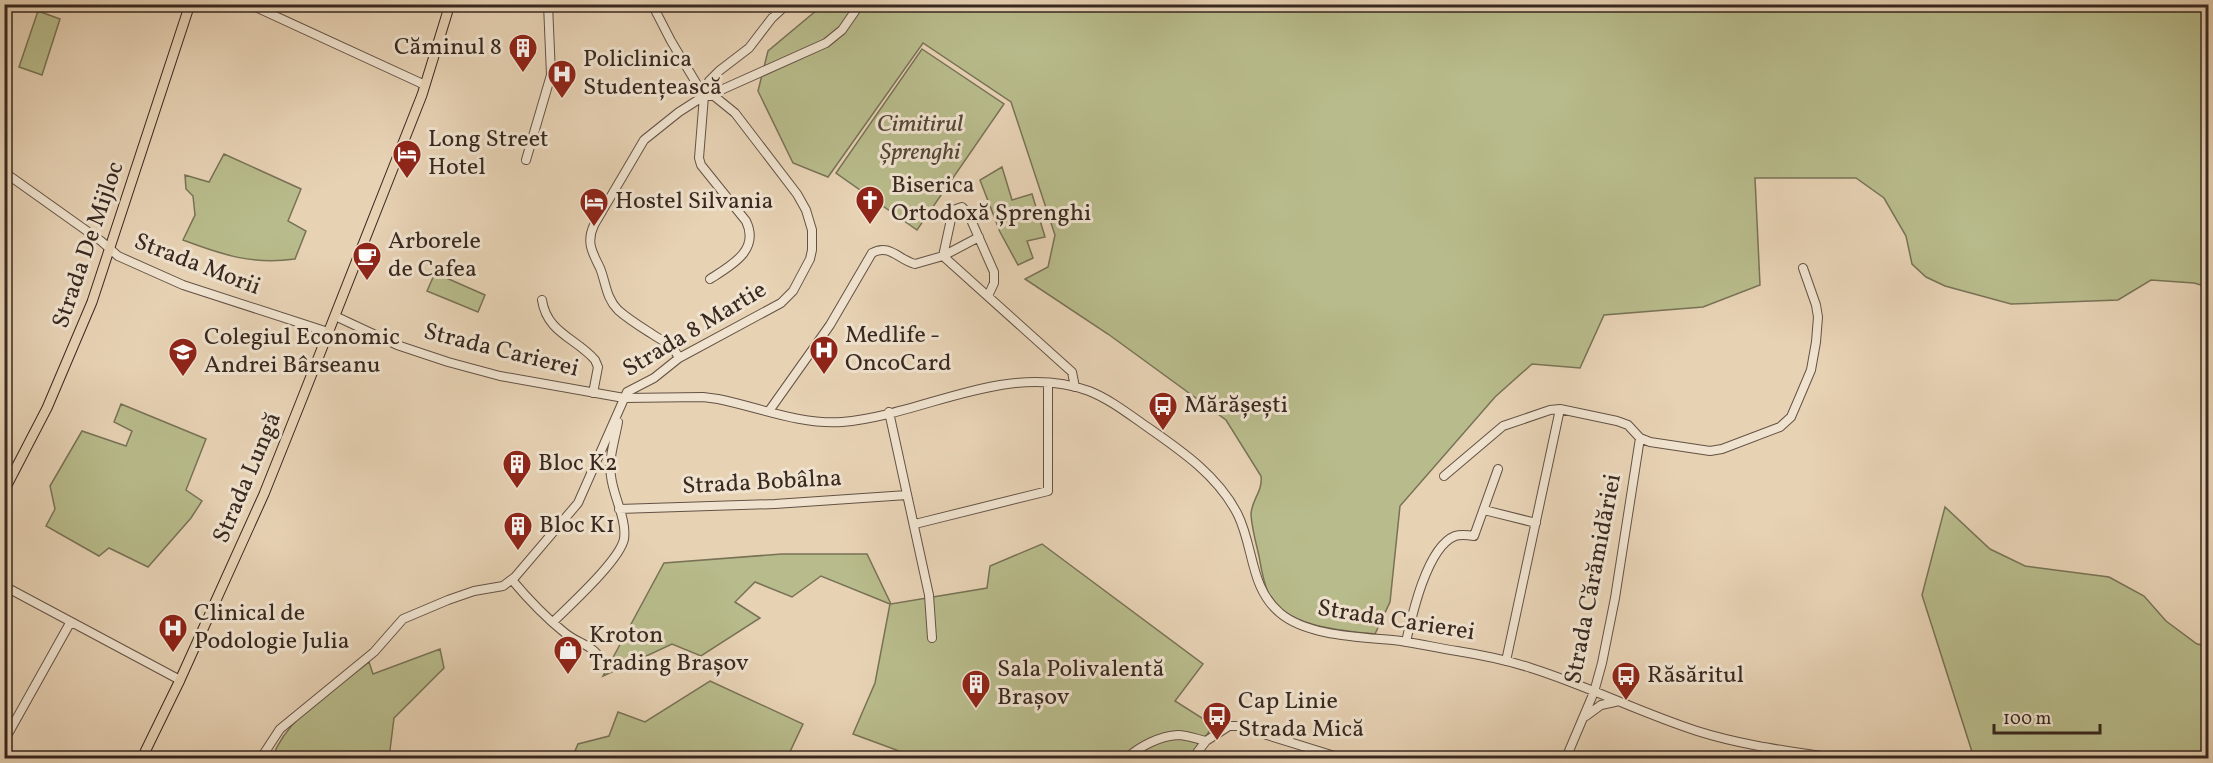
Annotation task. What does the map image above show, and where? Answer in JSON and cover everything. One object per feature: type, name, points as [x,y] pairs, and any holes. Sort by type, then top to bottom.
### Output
[{"type":"main road","name":"Strada De Mijloc","points":[[5,489],[47,408],[92,302],[190,4]]},
{"type":"main road","name":"Strada Lungă","points":[[142,759],[264,494],[425,85],[450,4]]},
{"type":"street","points":[[249,4],[425,85]]},
{"type":"street","points":[[526,160],[551,75],[548,4]]},
{"type":"street","points":[[652,4],[665,31],[704,96]]},
{"type":"street","points":[[767,4],[777,13]]},
{"type":"street","points":[[710,279],[742,255],[751,238],[746,221],[701,165],[699,158],[706,86],[713,76],[749,48],[787,4]]},
{"type":"street","points":[[679,358],[668,342],[653,335],[617,309],[606,292],[601,270],[589,242],[594,225],[644,140],[667,120],[704,96],[714,96],[721,90],[826,43],[842,30],[860,4]]},
{"type":"street","name":"Strada 8 Martie","points":[[624,398],[631,388],[654,378],[679,358],[782,303],[793,291],[813,250],[809,220],[797,194],[735,113],[714,96]]},
{"type":"street","name":"Strada Morii","points":[[6,175],[101,241],[118,256],[183,285],[328,332]]},
{"type":"street","points":[[943,256],[952,215],[956,208],[962,207],[966,209],[993,272],[994,283],[988,296]]},
{"type":"street","points":[[769,411],[830,325],[872,253],[879,249],[886,249],[915,264],[943,256],[979,237]]},
{"type":"street","points":[[943,256],[1072,372],[1075,387]]},
{"type":"street","points":[[1444,476],[1503,426],[1550,410],[1560,409],[1617,421],[1628,425],[1640,438],[1650,442],[1710,451],[1764,434],[1786,423],[1811,370],[1816,342],[1818,317],[1816,305],[1803,268]]},
{"type":"street","name":"Strada Carierei","points":[[542,300],[549,321],[595,360],[598,367],[593,393]]},
{"type":"street","name":"Strada Carierei","points":[[335,316],[380,338],[448,362],[518,380],[624,398],[703,397],[812,421],[838,422],[991,388],[1029,383],[1075,387],[1111,402],[1176,448],[1213,479],[1239,517],[1258,585],[1266,599],[1278,612],[1298,624],[1310,628],[1406,642],[1506,661],[1532,668],[1703,733],[1784,754],[1834,759]]},
{"type":"street","points":[[915,524],[1048,491],[1048,383]]},
{"type":"street","points":[[261,759],[280,729],[374,652],[404,619],[465,594],[502,586],[512,580],[578,503],[624,398]]},
{"type":"street","points":[[1506,661],[1560,409]]},
{"type":"street","points":[[553,622],[621,548],[624,528],[612,484],[610,463],[620,410]]},
{"type":"street","points":[[889,412],[929,595],[932,638]]},
{"type":"street","name":"Strada Cărămidăriei","points":[[1566,759],[1594,692],[1610,627],[1640,438]]},
{"type":"street","points":[[1406,642],[1418,592],[1441,548],[1458,535],[1474,536],[1498,469]]},
{"type":"street","name":"Strada Bobâlna","points":[[619,509],[775,504],[907,495]]},
{"type":"street","points":[[1484,510],[1536,523]]},
{"type":"street","points":[[512,580],[532,603],[570,637],[597,652],[606,668]]},
{"type":"street","points":[[4,586],[180,680]]},
{"type":"street","points":[[4,741],[70,623]]},
{"type":"street","points":[[1582,719],[1601,705],[1618,702]]},
{"type":"street","points":[[1193,759],[1206,741],[1229,726],[1238,726],[1341,759]]},
{"type":"street","points":[[1127,759],[1136,750],[1159,739],[1179,735],[1206,741]]},
{"type":"green space","points":[[823,5],[2208,5],[2208,287],[2194,283],[2151,280],[2118,300],[2011,304],[1945,286],[1926,277],[1912,264],[1906,236],[1884,198],[1856,178],[1755,178],[1760,285],[1703,307],[1604,315],[1580,368],[1532,364],[1495,397],[1400,506],[1390,602],[1375,634],[1331,629],[1300,620],[1287,613],[1276,604],[1268,592],[1262,574],[1251,515],[1261,476],[1226,420],[1108,334],[1025,279],[1048,267],[1055,235],[1011,102],[923,43],[828,177],[793,163],[758,91],[768,51]]},
{"type":"green space","points":[[38,11],[60,19],[42,75],[19,67]]},
{"type":"green space","name":"Cimitirul Șprenghi","points":[[922,49],[1004,104],[917,230],[836,173]]},
{"type":"green space","points":[[224,154],[301,189],[288,221],[306,231],[295,259],[251,260],[183,240],[195,215],[193,196],[186,189],[185,175],[209,182]]},
{"type":"green space","points":[[1002,167],[1012,200],[1032,194],[1045,237],[1027,241],[1033,258],[1018,265],[1000,232],[980,180]]},
{"type":"green space","points":[[435,273],[485,295],[478,312],[427,291]]},
{"type":"green space","points":[[121,404],[206,439],[186,490],[202,501],[191,518],[148,567],[109,548],[99,556],[46,526],[55,509],[50,486],[82,431],[126,446],[132,431],[114,422]]},
{"type":"green space","points":[[1945,507],[1990,549],[2025,566],[2109,577],[2144,596],[2166,621],[2197,644],[2208,646],[2208,758],[1974,758],[1922,595]]},
{"type":"green space","points":[[1042,544],[1203,664],[1175,701],[1213,725],[1193,758],[918,758],[853,734],[875,683],[890,604],[821,576],[792,597],[755,582],[735,602],[760,618],[701,656],[672,644],[603,676],[664,563],[782,554],[867,554],[891,604],[987,588],[990,566]]},
{"type":"green space","points":[[440,649],[444,668],[394,718],[389,758],[272,758],[279,743],[300,716],[369,662],[373,674]]},
{"type":"green space","points":[[710,681],[803,724],[787,758],[572,758],[578,744],[609,736],[618,712],[645,722]]},
{"type":"place","name":"Căminul 8","points":[[523,74]]},
{"type":"place","name":"Policlinica Studențească","points":[[562,100]]},
{"type":"place","name":"Long Street Hotel","points":[[407,180]]},
{"type":"place","name":"Biserica Ortodoxă Șprenghi","points":[[870,226]]},
{"type":"place","name":"Hostel Silvania","points":[[594,228]]},
{"type":"place","name":"Arborele de Cafea","points":[[367,282]]},
{"type":"place","name":"Medlife - OncoCard","points":[[824,376]]},
{"type":"place","name":"Colegiul Economic Andrei Bârseanu","points":[[183,378]]},
{"type":"place","name":"Mărășești","points":[[1163,432]]},
{"type":"place","name":"Bloc K2","points":[[517,490]]},
{"type":"place","name":"Bloc K1","points":[[518,552]]},
{"type":"place","name":"Clinical de Podologie Julia","points":[[173,654]]},
{"type":"place","name":"Kroton Trading Brașov","points":[[568,676]]},
{"type":"place","name":"Răsăritul","points":[[1626,702]]},
{"type":"place","name":"Sala Polivalentă Brașov","points":[[976,710]]},
{"type":"place","name":"Cap Linie Strada Mică","points":[[1217,742]]}]
